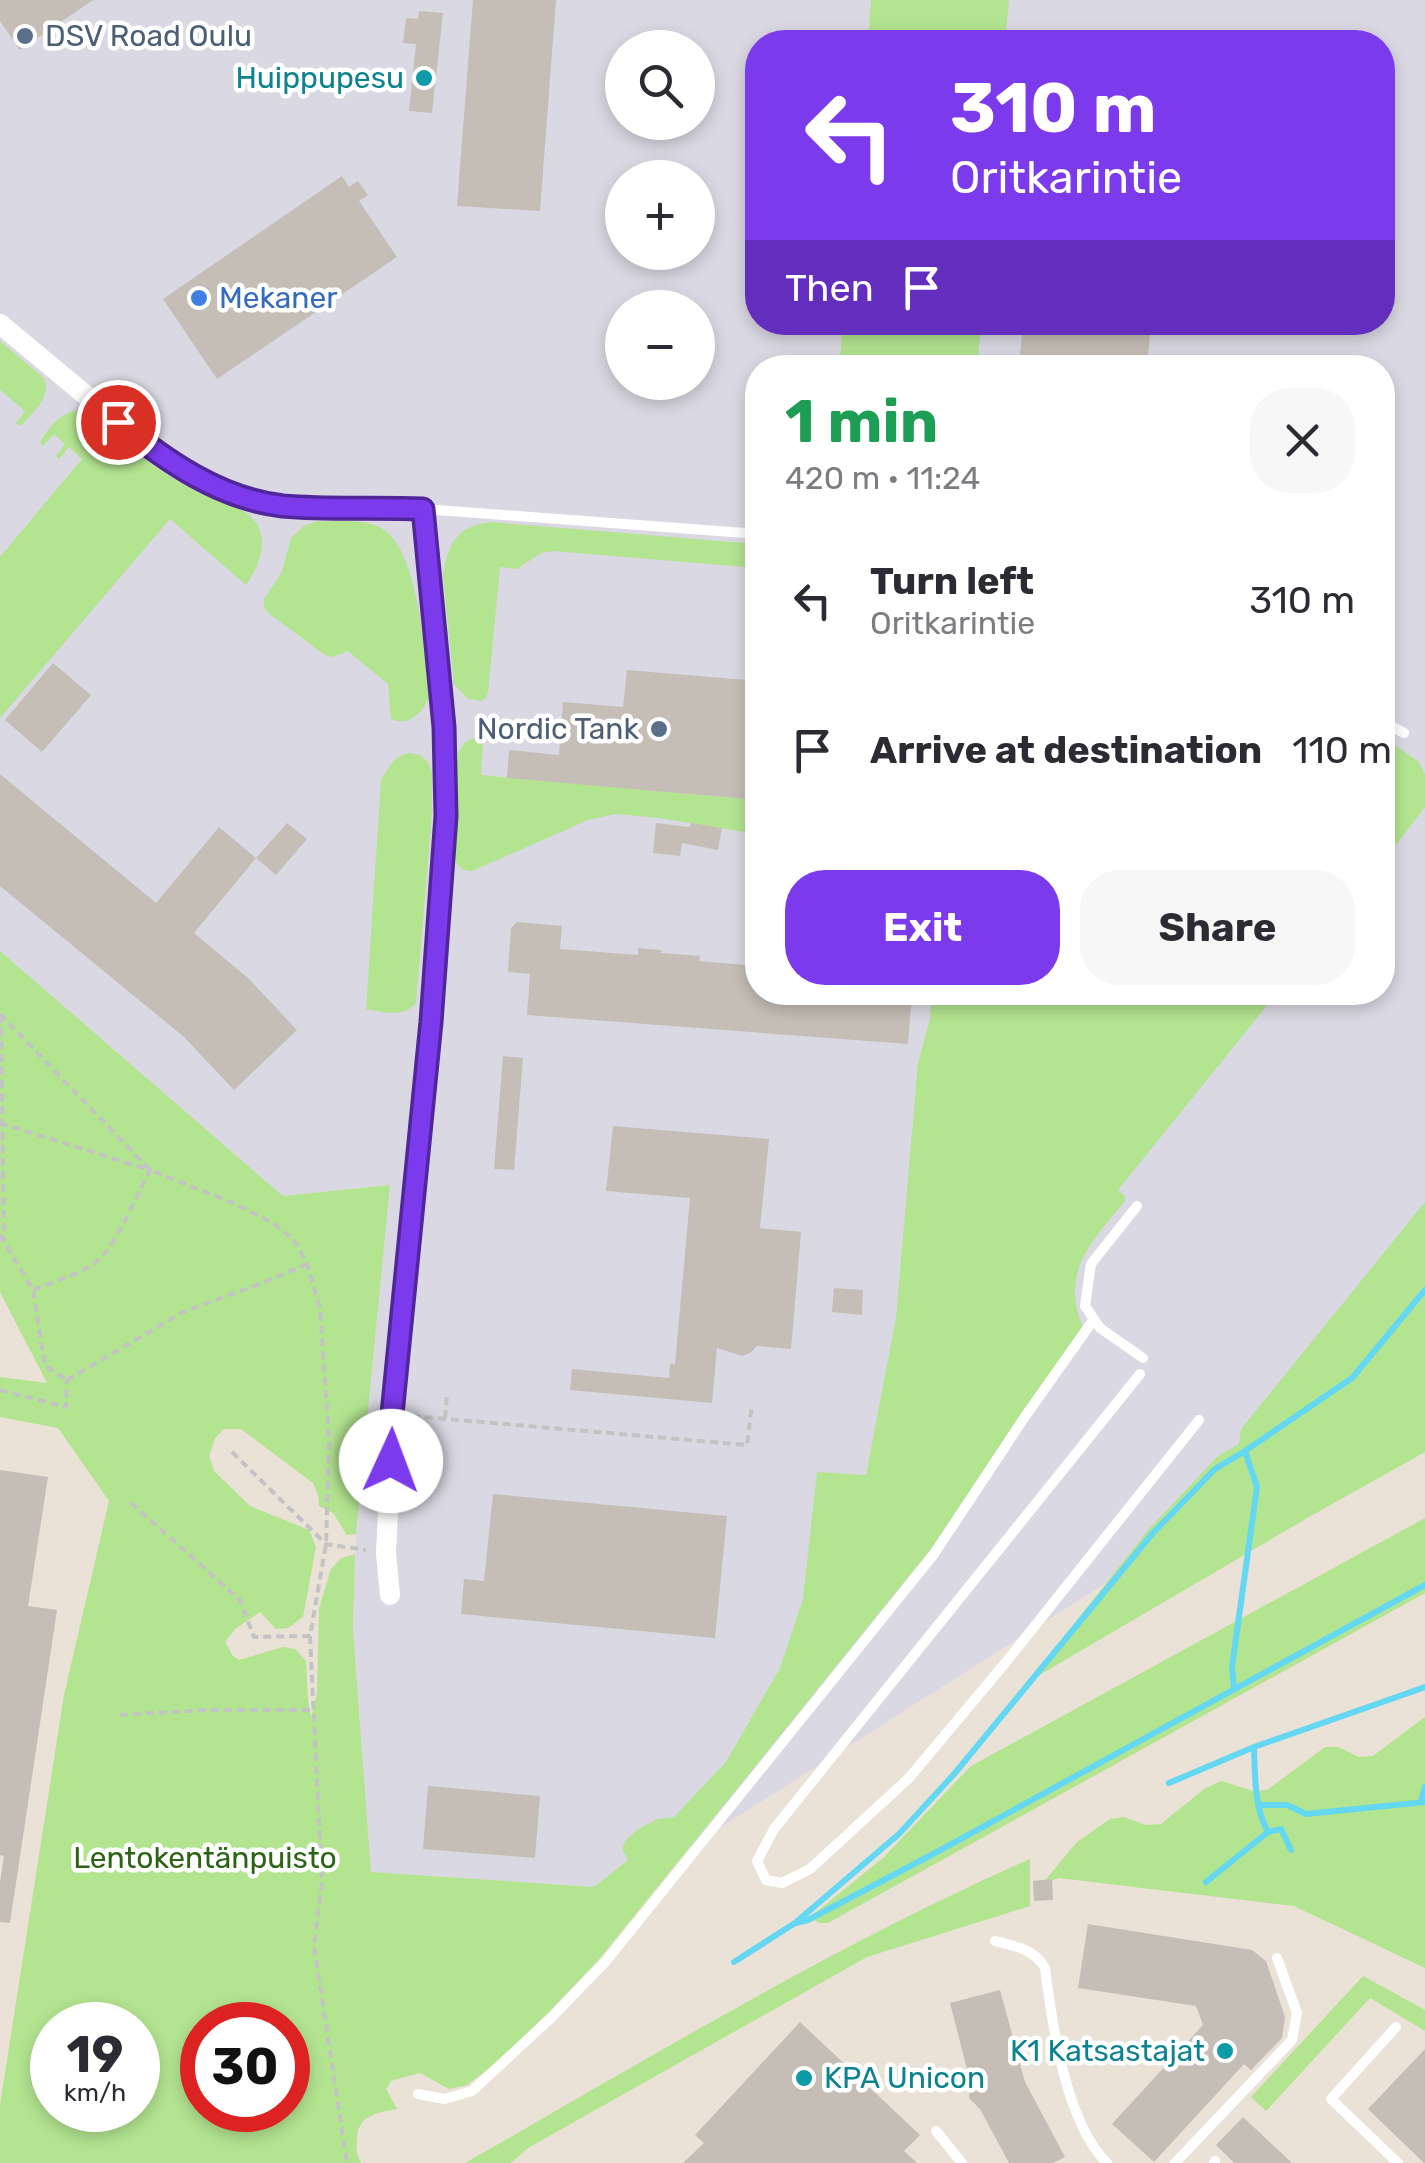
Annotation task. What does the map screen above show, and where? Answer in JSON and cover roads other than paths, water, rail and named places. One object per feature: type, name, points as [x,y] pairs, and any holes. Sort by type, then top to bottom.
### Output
[{"type":"street","points":[[0,324],[142,442],[216,487],[282,506],[423,509],[444,727],[446,816],[431,1022],[392,1414],[386,1553],[390,1596]]},
{"type":"lane","points":[[423,509],[745,533]]},
{"type":"lane","points":[[1395,728],[1404,733]]},
{"type":"lane","points":[[1137,1206],[1091,1264],[1085,1306],[1100,1328],[1143,1358]]},
{"type":"lane","points":[[418,2094],[445,2100],[472,2091],[552,2017],[606,1960],[934,1554],[1094,1320]]},
{"type":"lane","points":[[1140,1374],[774,1829],[757,1861],[766,1880],[782,1883],[810,1869],[909,1778],[1199,1420]]},
{"type":"lane","points":[[995,1940],[1024,1948],[1045,1968],[1053,2028],[1068,2084],[1094,2150],[1107,2163]]},
{"type":"lane","points":[[1175,2163],[1292,2040],[1296,2013],[1277,1958]]},
{"type":"lane","points":[[1396,2028],[1331,2099],[1398,2163]]},
{"type":"lane","points":[[936,2131],[962,2163]]},
{"type":"waterway","points":[[734,1962],[795,1923],[899,1834],[955,1773],[1153,1533],[1215,1469],[1352,1378],[1425,1290]]},
{"type":"waterway","points":[[1234,1688],[1232,1667],[1257,1487],[1245,1451]]},
{"type":"waterway","points":[[796,1923],[935,1853],[1425,1585]]},
{"type":"waterway","points":[[1169,1783],[1254,1747],[1425,1687]]},
{"type":"waterway","points":[[1254,1747],[1258,1802],[1268,1832]]},
{"type":"waterway","points":[[1421,1801],[1425,1787]]},
{"type":"waterway","points":[[1259,1805],[1287,1805],[1306,1814],[1425,1802]]},
{"type":"waterway","points":[[1206,1882],[1268,1832],[1281,1829],[1291,1850]]},
{"type":"place","name":"DSV Road Oulu","points":[[25,36]]},
{"type":"place","name":"Huippupesu","points":[[424,78]]},
{"type":"place","name":"Mekaner","points":[[199,298]]},
{"type":"place","name":"Nordic Tank","points":[[659,729]]},
{"type":"place","name":"K1 Katsastajat","points":[[1225,2051]]},
{"type":"place","name":"KPA Unicon","points":[[804,2078]]},
{"type":"park label","name":"Lentokentänpuisto","points":[[205,1858]]}]
